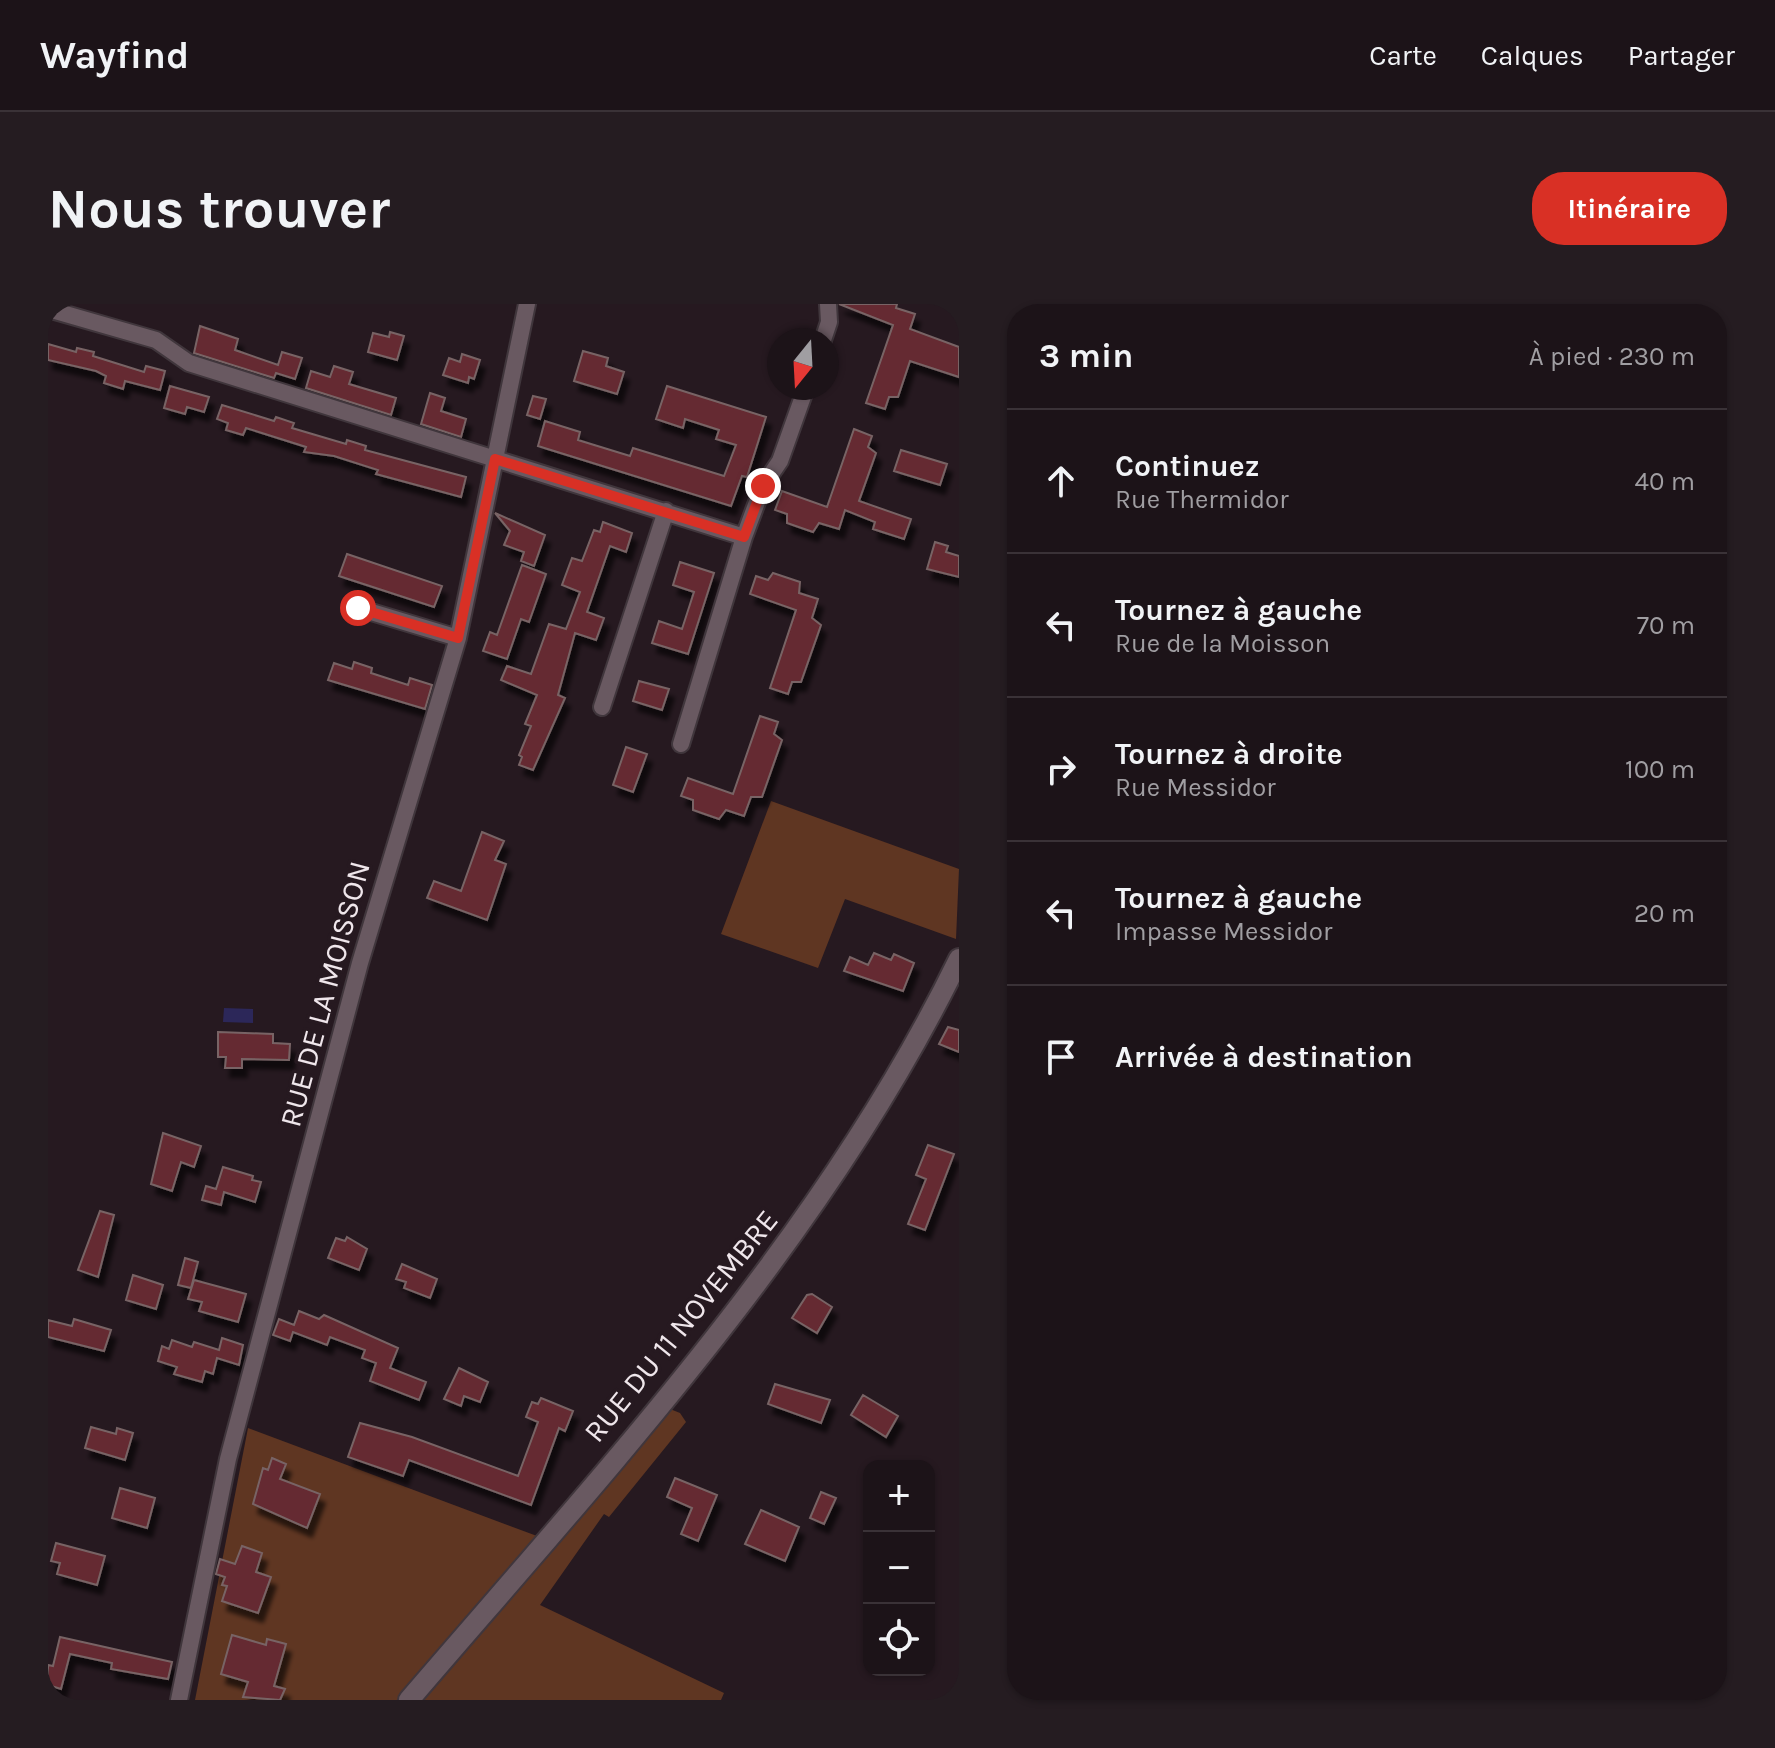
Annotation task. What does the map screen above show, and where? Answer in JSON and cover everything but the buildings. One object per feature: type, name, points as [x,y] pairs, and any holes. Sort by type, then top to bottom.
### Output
[{"type":"street","name":"RUE DE LA MOISSON","points":[[179,1700],[228,1459],[360,963],[458,638],[527,304]]},
{"type":"street","points":[[827,328],[828,304]]},
{"type":"street","points":[[48,309],[156,340],[189,363],[744,537]]},
{"type":"street","points":[[681,744],[744,537],[763,486],[780,461],[802,400]]},
{"type":"street","points":[[602,707],[666,511]]},
{"type":"street","points":[[358,608],[458,638]]},
{"type":"street","name":"RUE DU 11 NOVEMBRE","points":[[409,1700],[666,1396],[807,1216],[922,1031],[959,961]]},
{"type":"shaded area","points":[[771,801],[959,869],[956,939],[845,899],[818,968],[721,934]]},
{"type":"shaded area","points":[[224,1008],[253,1009],[253,1023],[223,1022]]},
{"type":"shaded area","points":[[670,1409],[680,1413],[686,1422],[609,1517],[604,1514],[540,1605],[724,1693],[721,1700],[423,1700]]},
{"type":"shaded area","points":[[248,1428],[537,1536],[397,1700],[195,1700]]},
{"type":"route","points":[[358,608],[458,638],[495,459],[744,537],[763,486]]}]
